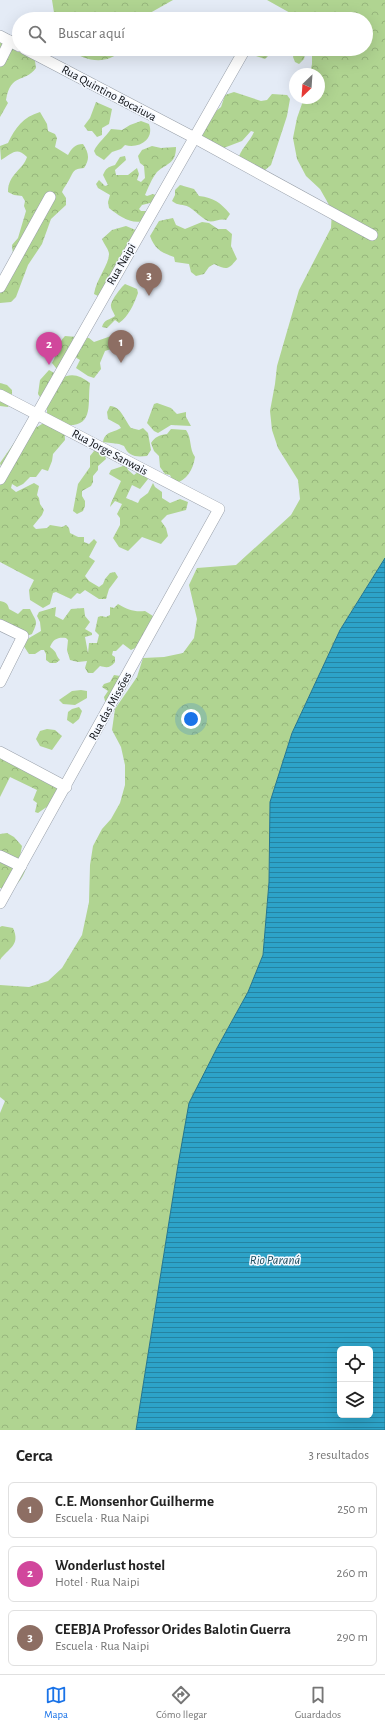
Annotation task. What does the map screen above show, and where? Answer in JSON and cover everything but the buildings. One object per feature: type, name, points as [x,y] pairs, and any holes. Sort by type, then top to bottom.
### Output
[{"type":"street","points":[[0,61],[10,41]]},
{"type":"street","name":"Rua Quintino Bocaiuva","points":[[38,56],[193,137],[372,235]]},
{"type":"street","name":"Rua Naipi","points":[[0,479],[36,413],[240,56]]},
{"type":"street","points":[[0,287],[50,197]]},
{"type":"street","name":"Rua Jorge Sanwais","points":[[0,395],[219,509]]},
{"type":"street","name":"Rua das Missões","points":[[0,903],[66,787],[219,509]]},
{"type":"street","points":[[0,625],[23,636],[0,682]]},
{"type":"street","points":[[0,752],[66,787]]},
{"type":"street","points":[[0,856],[21,866]]},
{"type":"green space","points":[[52,0],[173,0],[152,12],[54,12]]},
{"type":"green space","points":[[267,0],[385,0],[385,558],[340,630],[292,733],[270,802],[269,882],[263,955],[248,992],[217,1048],[178,1165],[136,1430],[0,1430],[0,1113],[5,1101],[0,1097],[0,985],[29,987],[48,981],[62,968],[82,935],[89,902],[90,865],[93,846],[102,829],[111,819],[120,803],[125,785],[125,765],[121,747],[112,730],[115,709],[137,677],[143,658],[164,657],[183,653],[194,638],[197,619],[189,585],[197,568],[236,565],[291,515],[300,499],[298,480],[278,448],[272,430],[270,411],[277,366],[299,290],[331,228],[332,210],[320,189],[306,176],[297,159],[293,138],[302,104],[325,104],[325,68],[311,68],[312,56],[373,56],[373,12],[288,12]]},
{"type":"green space","points":[[0,42],[12,45],[12,56],[31,56],[35,61],[36,68],[27,76],[11,85],[6,100],[8,103],[0,117]]},
{"type":"green space","points":[[81,56],[114,56],[100,60],[84,58]]},
{"type":"green space","points":[[256,56],[268,56],[265,59]]},
{"type":"green space","points":[[305,56],[304,59],[299,64],[295,62],[293,57]]},
{"type":"green space","points":[[234,92],[261,101],[267,100],[272,94],[287,95],[289,98],[287,116],[271,165],[264,171],[238,160],[241,152],[254,132],[251,131],[242,141],[221,149],[198,135],[209,117],[221,107],[225,95]]},
{"type":"green space","points":[[96,102],[112,109],[109,124],[102,128],[102,135],[97,137],[92,131],[88,131],[84,126],[90,118]]},
{"type":"green space","points":[[40,112],[47,124],[48,131],[55,134],[57,138],[55,147],[68,155],[74,147],[83,144],[88,153],[88,159],[84,168],[74,171],[63,190],[62,192],[66,198],[66,205],[51,219],[42,244],[28,265],[16,297],[11,302],[0,303],[0,284],[13,255],[12,245],[18,238],[26,211],[24,206],[25,201],[22,196],[14,195],[8,192],[9,186],[13,176],[27,157],[20,152],[14,152],[1,160],[0,146],[8,143],[24,120]]},
{"type":"green space","points":[[141,121],[149,124],[150,130],[150,135],[144,142],[135,146],[125,145],[121,149],[112,152],[104,160],[96,155],[94,151],[111,129],[122,130]]},
{"type":"green space","points":[[152,146],[161,148],[176,147],[176,153],[173,160],[157,172],[153,177],[145,195],[147,196],[153,194],[158,196],[154,202],[142,205],[139,209],[141,211],[147,211],[145,220],[140,222],[131,221],[109,208],[108,202],[110,195],[98,188],[96,184],[99,180],[105,186],[108,185],[103,175],[106,169],[115,165],[120,157],[125,156],[126,160],[115,170],[116,175],[128,175],[137,168],[139,174],[137,180],[141,182],[145,178],[144,166],[140,163],[138,156],[142,150]]},
{"type":"green space","points":[[180,185],[194,189],[199,196],[213,199],[223,206],[230,214],[226,220],[208,221],[189,207],[176,204],[172,201],[175,195],[175,190]]},
{"type":"green space","points":[[173,218],[176,225],[185,229],[202,222],[209,223],[218,229],[226,229],[232,234],[231,246],[237,259],[227,268],[214,264],[209,267],[204,274],[196,276],[191,272],[189,264],[175,262],[174,257],[159,250],[150,236],[159,221]]},
{"type":"green space","points":[[126,226],[138,231],[100,297],[94,294],[95,288],[107,263],[109,254],[102,239],[112,230]]},
{"type":"green space","points":[[125,284],[137,289],[138,293],[131,310],[119,323],[115,320],[107,328],[102,327],[106,321],[115,316],[111,308],[111,304]]},
{"type":"green space","points":[[114,335],[118,338],[118,344],[105,351],[100,363],[101,369],[94,378],[76,368],[80,360],[75,357],[62,369],[56,368],[52,363],[60,342],[65,336],[89,338],[94,342]]},
{"type":"green space","points":[[49,370],[56,374],[59,380],[71,375],[79,376],[90,383],[88,413],[81,423],[64,425],[65,440],[53,454],[48,471],[42,469],[36,477],[30,477],[23,484],[17,487],[12,484],[11,488],[16,492],[34,483],[39,486],[37,495],[44,510],[33,526],[36,529],[47,528],[50,525],[62,527],[66,525],[69,528],[70,533],[78,537],[84,537],[84,542],[89,544],[94,539],[97,542],[89,557],[95,561],[85,576],[89,581],[99,587],[103,584],[110,573],[115,572],[118,577],[109,589],[106,599],[99,599],[85,590],[80,594],[77,593],[71,599],[56,592],[53,593],[50,604],[43,608],[30,600],[29,590],[34,580],[0,562],[0,482],[4,479],[0,463],[26,426],[37,427],[47,421],[47,408],[38,394],[40,380]]},
{"type":"green space","points":[[0,383],[7,385],[12,390],[12,395],[14,398],[8,407],[0,406]]},
{"type":"green space","points":[[157,403],[171,408],[177,414],[186,412],[186,417],[191,426],[171,425],[158,433],[154,431],[147,423],[154,404]]},
{"type":"green space","points":[[110,406],[117,408],[120,411],[131,428],[139,430],[143,428],[148,433],[151,450],[147,456],[133,456],[124,446],[103,442],[107,434],[121,428],[119,425],[108,419],[107,412]]},
{"type":"green space","points":[[171,429],[186,430],[195,457],[189,474],[174,484],[170,475],[165,474],[160,467],[159,456],[154,451],[151,443],[154,439],[167,434]]},
{"type":"green space","points":[[99,450],[104,453],[106,459],[98,466],[98,470],[93,476],[91,486],[82,491],[85,506],[83,511],[77,514],[73,511],[78,484],[90,467],[90,456],[94,451]]},
{"type":"green space","points":[[126,465],[128,470],[134,475],[139,471],[148,479],[140,489],[132,485],[126,498],[138,503],[140,499],[148,493],[153,483],[155,487],[162,492],[162,498],[170,503],[180,499],[188,502],[186,510],[167,515],[161,521],[166,528],[168,536],[161,544],[142,537],[128,551],[119,547],[113,538],[120,525],[120,518],[117,514],[122,504],[115,501],[110,507],[121,481],[109,474],[111,470]]},
{"type":"green space","points":[[0,601],[5,603],[9,609],[18,614],[23,609],[30,609],[36,621],[32,634],[27,636],[0,622]]},
{"type":"green space","points":[[118,604],[131,610],[145,611],[153,616],[137,647],[131,650],[123,644],[116,651],[113,651],[112,655],[115,657],[115,662],[110,666],[100,666],[93,673],[88,673],[85,668],[87,661],[78,662],[70,660],[67,650],[68,640],[66,638],[56,639],[50,647],[55,651],[60,660],[56,663],[50,663],[46,660],[44,650],[41,650],[35,654],[29,654],[23,645],[29,638],[41,631],[40,622],[37,616],[39,612],[56,607],[55,616],[63,620],[71,609],[84,608],[85,616],[90,622],[85,629],[92,633],[92,635],[85,637],[88,653],[89,643],[97,643],[99,635],[95,631],[98,617],[106,617],[110,615],[110,607],[114,608]]},
{"type":"green space","points":[[114,675],[120,676],[110,701],[105,701],[104,697],[108,691],[102,687],[104,684],[110,682]]},
{"type":"green space","points":[[72,691],[87,691],[87,698],[75,705],[63,704],[59,700]]},
{"type":"green space","points":[[79,707],[82,711],[79,719],[73,724],[67,720],[68,712]]},
{"type":"green space","points":[[47,729],[55,730],[62,736],[52,750],[40,746],[36,739],[40,731]]},
{"type":"green space","points":[[0,755],[61,781],[51,808],[48,806],[38,813],[35,812],[37,803],[33,800],[37,790],[10,777],[0,797]]},
{"type":"green space","points":[[7,833],[14,837],[22,846],[20,856],[26,868],[17,884],[5,889],[0,888],[0,834]]},
{"type":"green space","points":[[0,927],[13,928],[15,943],[0,960]]},
{"type":"water","name":"Rio Paraná","points":[[385,558],[385,1430],[136,1430],[189,1103],[248,992],[263,955],[269,882],[270,802],[292,733],[340,630]]},
{"type":"place","name":"CEEBJA Professor Orides Balotin Guerra","points":[[149,296]]},
{"type":"place","name":"C.E. Monsenhor Guilherme","points":[[121,363]]},
{"type":"place","name":"Wonderlust hostel","points":[[49,365]]}]
